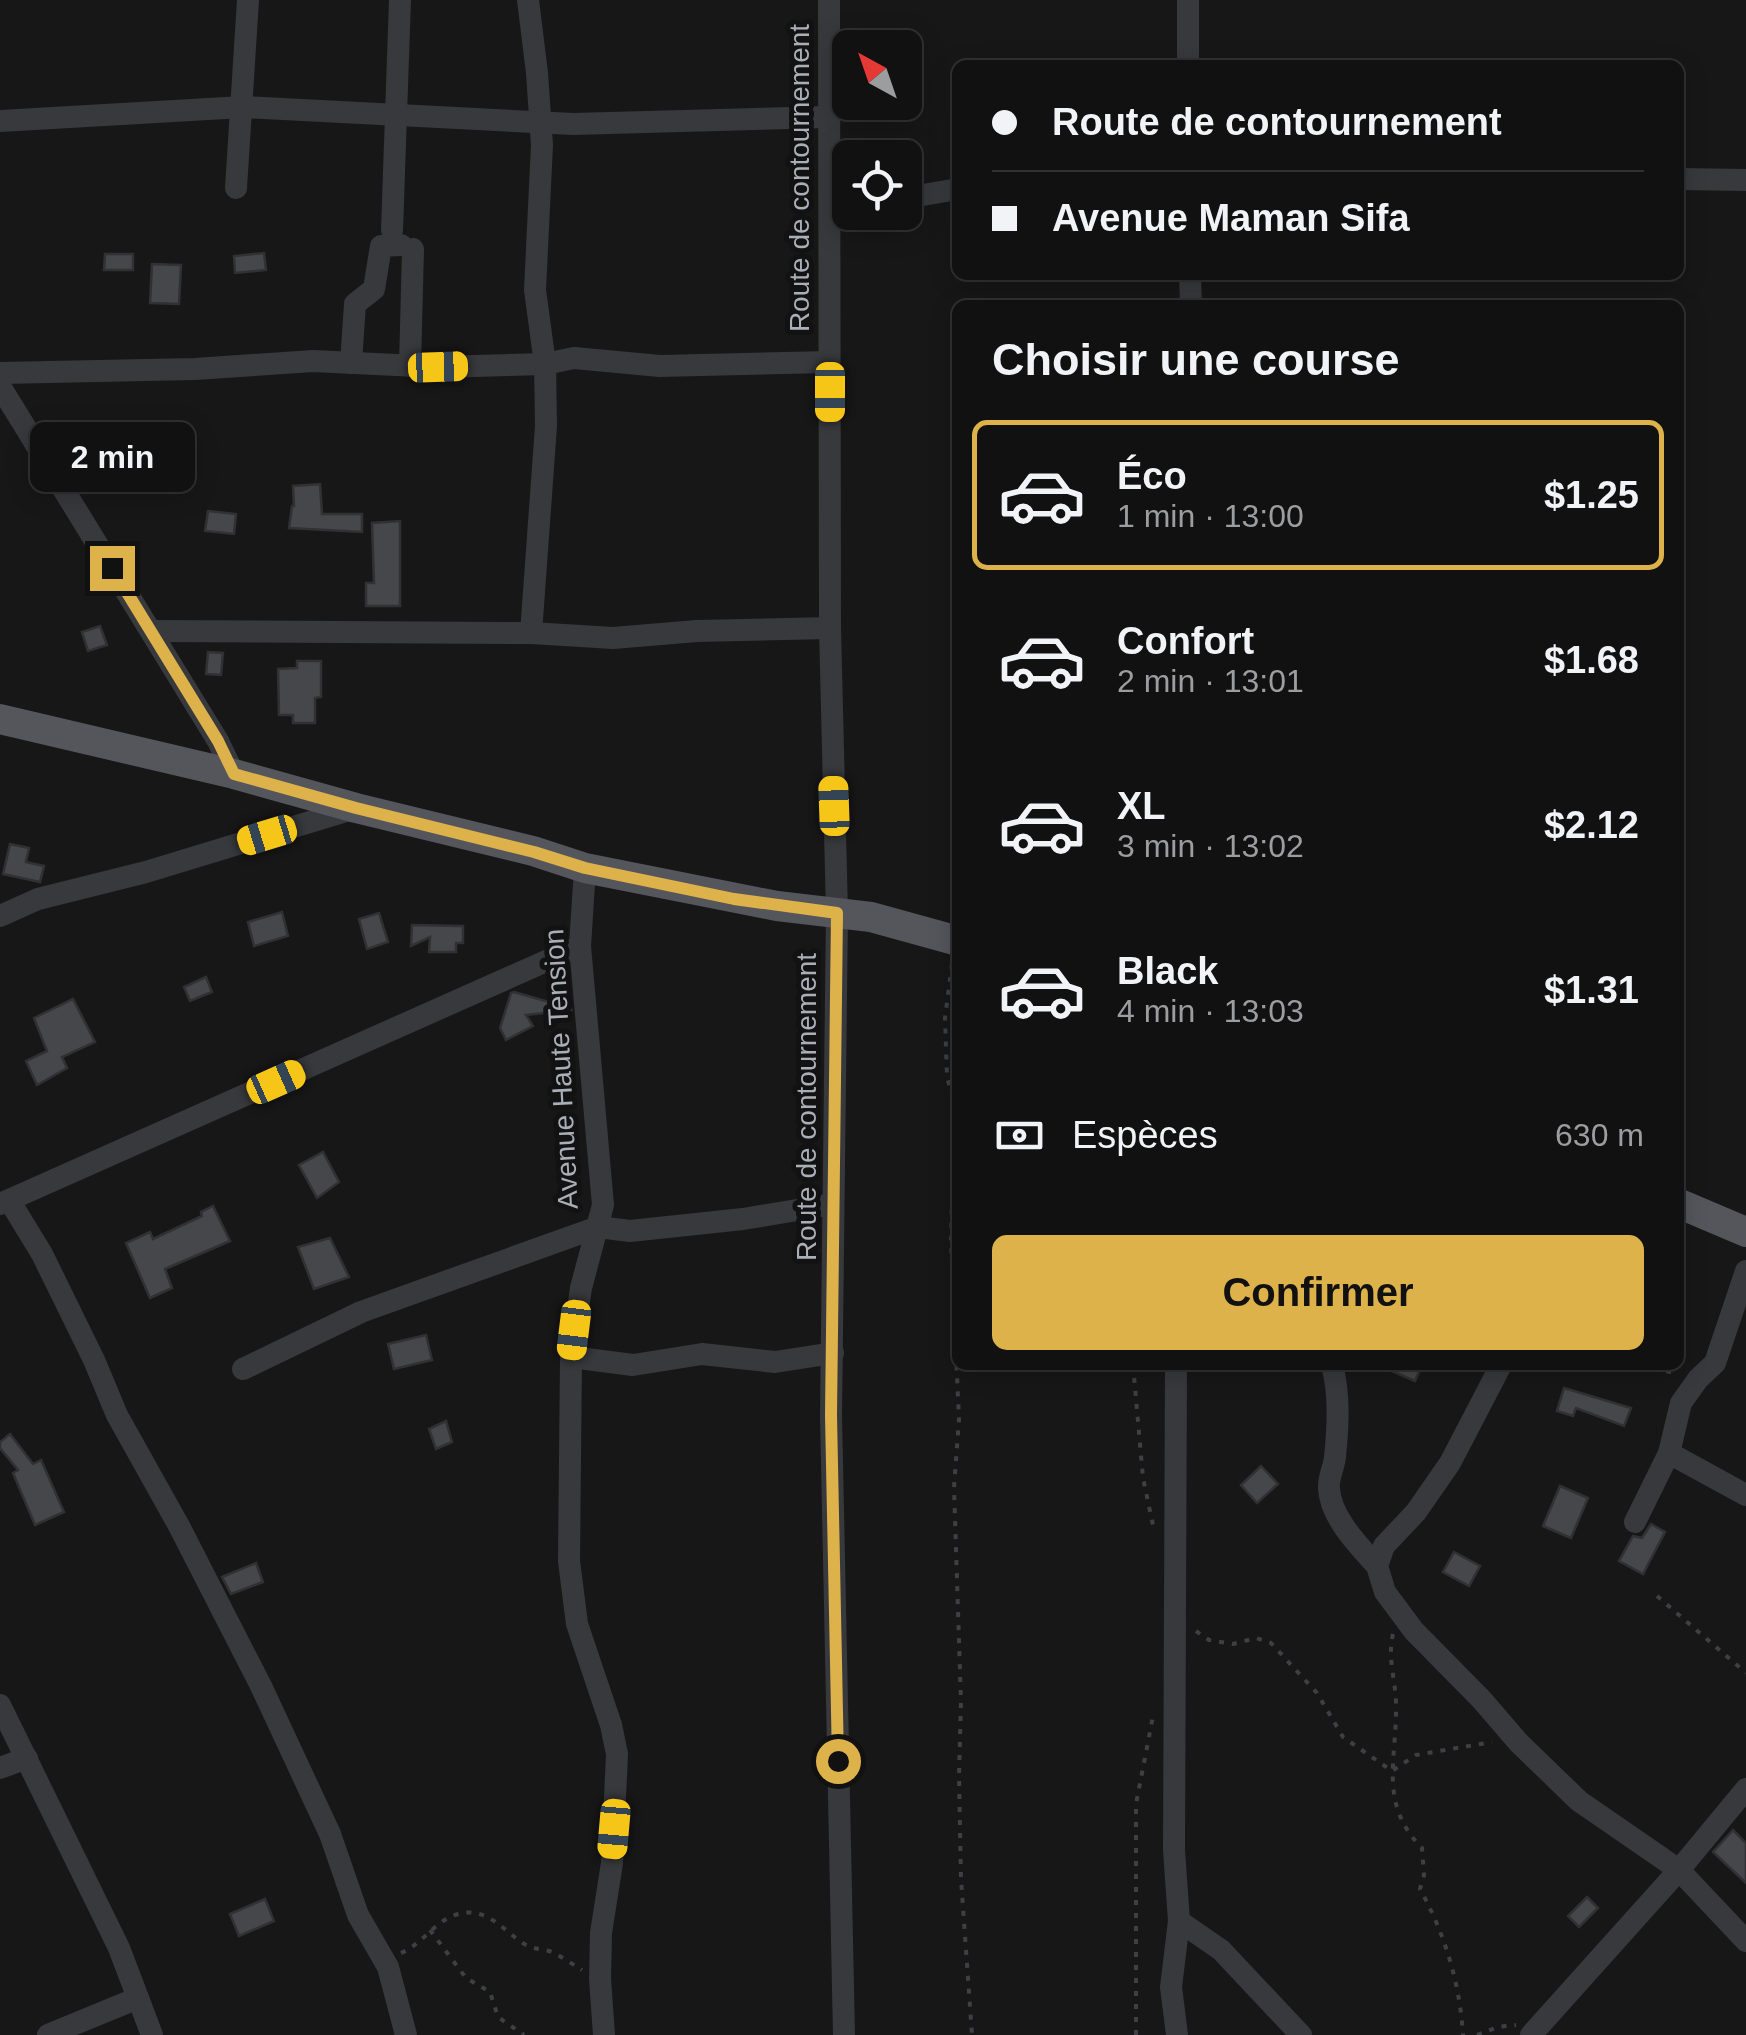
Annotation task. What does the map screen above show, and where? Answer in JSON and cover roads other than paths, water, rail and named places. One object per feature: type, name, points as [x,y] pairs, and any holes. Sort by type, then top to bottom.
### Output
[{"type":"main road","points":[[0,719],[234,774],[585,868],[734,899],[871,917],[952,939]]},
{"type":"main road","points":[[1684,1206],[1746,1232]]},
{"type":"street","points":[[236,188],[248,0]]},
{"type":"street","points":[[400,0],[394,114],[410,366]]},
{"type":"street","points":[[528,0],[542,145],[535,290],[546,364],[546,426],[530,633]]},
{"type":"street","name":"Route de contournement","points":[[829,0],[828,117],[832,151]]},
{"type":"street","points":[[1188,0],[1188,60]]},
{"type":"street","points":[[0,121],[243,107],[539,122],[828,117]]},
{"type":"street","points":[[1684,179],[1746,180]]},
{"type":"street","points":[[922,195],[952,190]]},
{"type":"street","name":"Route de contournement","points":[[838,230],[830,362],[830,628],[837,913],[831,1415],[844,2035]]},
{"type":"street","points":[[351,362],[355,304],[374,289],[381,246],[402,242]]},
{"type":"street","points":[[0,373],[195,369],[296,361],[410,366],[546,364],[574,358],[660,366],[830,362]]},
{"type":"street","points":[[0,386],[234,774]]},
{"type":"street","points":[[151,631],[285,629],[612,638],[697,631],[830,628]]},
{"type":"street","points":[[0,916],[38,899],[146,872],[356,808]]},
{"type":"street","name":"Avenue Haute Tension","points":[[585,868],[580,946],[603,1194],[581,1288],[571,1357],[570,1584],[577,1624],[615,1740],[618,1770],[600,1979],[604,2035]]},
{"type":"street","points":[[406,2035],[388,1968],[358,1915],[330,1834],[253,1670],[116,1415],[42,1254],[5,1202],[580,946]]},
{"type":"street","points":[[244,1369],[361,1312],[598,1227],[630,1231],[743,1219],[833,1204]]},
{"type":"street","points":[[1635,1522],[1669,1453],[1681,1402],[1715,1363],[1746,1271]]},
{"type":"street","points":[[571,1357],[633,1365],[702,1354],[775,1362],[833,1354]]},
{"type":"street","points":[[1176,1370],[1174,1850],[1179,1921],[1172,1986],[1177,2035]]},
{"type":"street","points":[[1333,1370],[1338,1402],[1328,1489],[1338,1515],[1377,1566],[1384,1592],[1398,1612],[1518,1743],[1579,1801],[1679,1870],[1746,1941]]},
{"type":"street","points":[[1377,1566],[1384,1546],[1416,1512],[1450,1463],[1497,1370]]},
{"type":"street","points":[[1669,1453],[1746,1495]]},
{"type":"street","points":[[0,1705],[119,1948],[152,2035]]},
{"type":"street","points":[[0,1768],[27,1758]]},
{"type":"street","points":[[1536,2030],[1746,1789]]},
{"type":"street","points":[[1179,1921],[1221,1950],[1301,2035]]},
{"type":"street","points":[[48,2035],[138,1998]]}]
